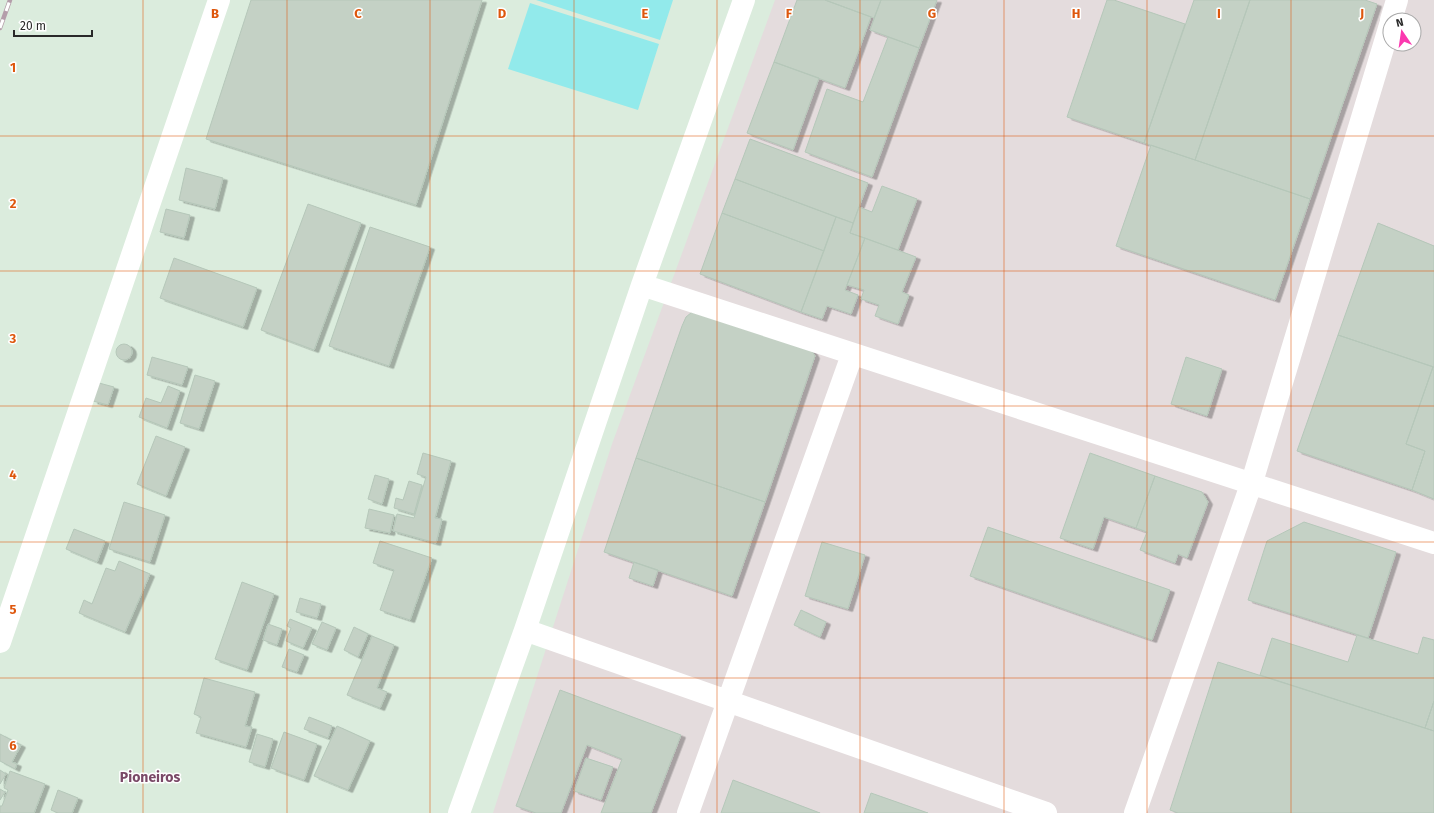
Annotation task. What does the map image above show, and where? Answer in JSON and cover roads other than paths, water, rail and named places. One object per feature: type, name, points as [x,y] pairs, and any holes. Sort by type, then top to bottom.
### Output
[{"type":"street","points":[[0,642],[219,0]]},
{"type":"street","points":[[459,813],[525,630],[642,285],[744,0]]},
{"type":"street","points":[[1393,12],[1397,0]]},
{"type":"street","points":[[1135,813],[1252,482],[1382,51]]},
{"type":"street","points":[[642,285],[852,355],[1252,482],[1434,543]]},
{"type":"street","points":[[688,813],[852,355]]},
{"type":"street","points":[[525,630],[1046,813]]},
{"type":"railway","points":[[0,28],[10,0]]},
{"type":"district","name":"Pioneiros","points":[[150,777]]}]
